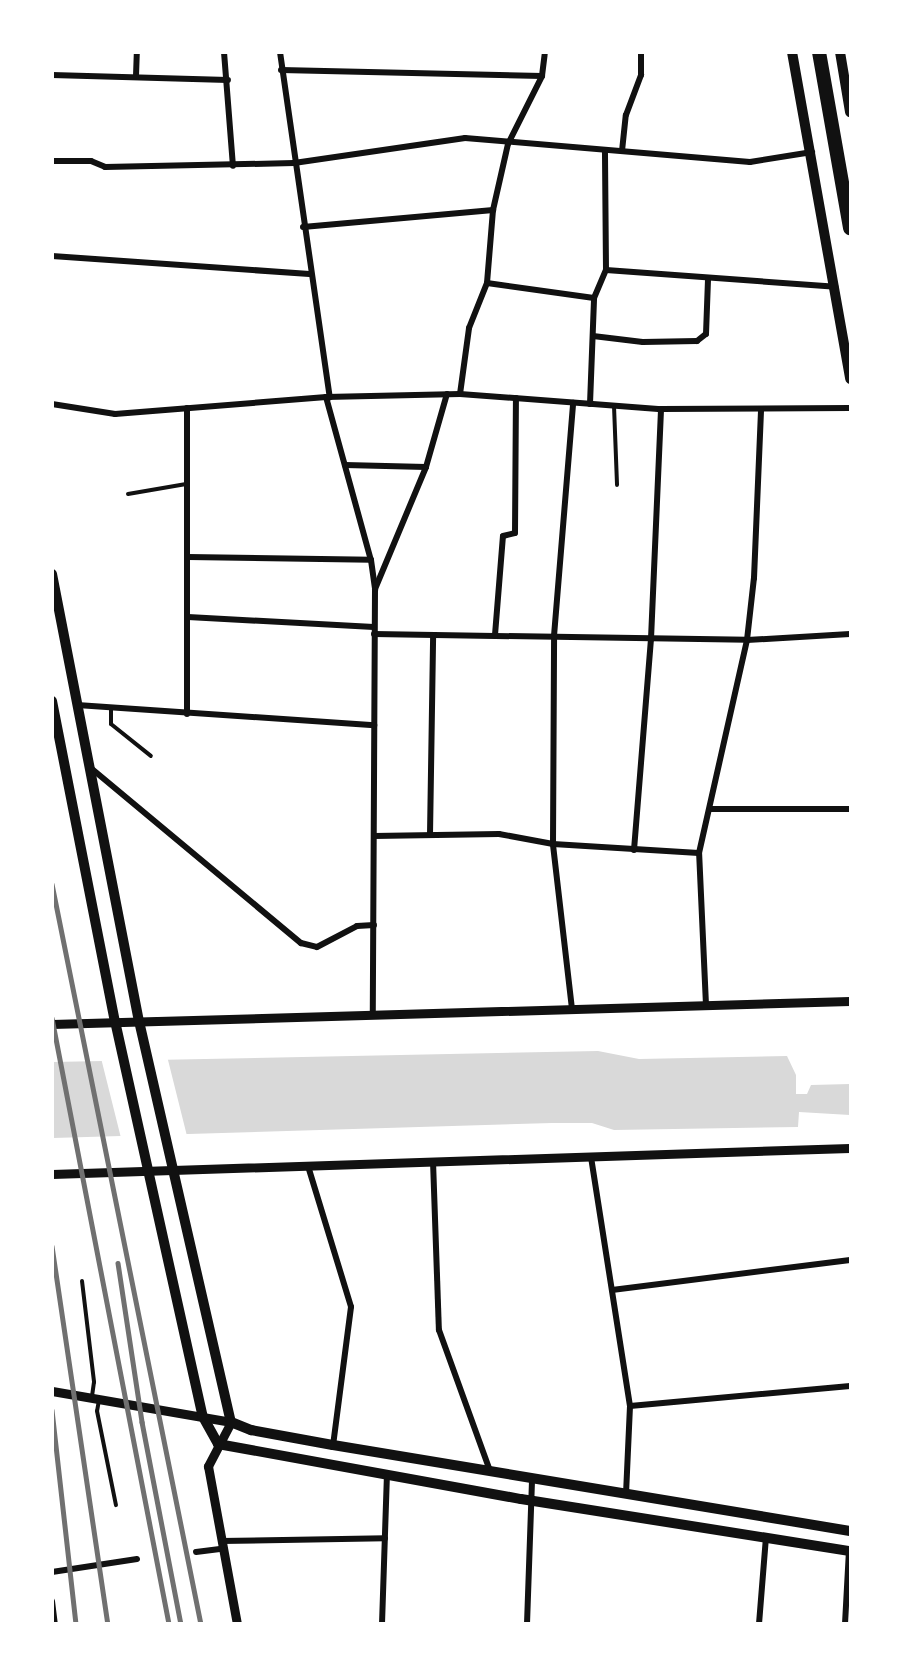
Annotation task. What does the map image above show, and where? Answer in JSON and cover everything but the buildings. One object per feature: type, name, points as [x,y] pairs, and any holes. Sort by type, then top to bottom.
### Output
[{"type":"highway","points":[[819,52],[850,228]]},
{"type":"main road","points":[[792,52],[813,152],[850,379]]},
{"type":"main road","points":[[840,52],[850,112]]},
{"type":"main road","points":[[52,574],[139,1021],[231,1422],[251,1430],[333,1445],[850,1531]]},
{"type":"main road","points":[[52,701],[115,1021],[202,1415],[218,1444],[531,1500],[850,1551]]},
{"type":"street","points":[[136,52],[136,76]]},
{"type":"street","points":[[224,52],[233,166]]},
{"type":"street","points":[[280,52],[309,274],[328,397],[371,560],[375,590],[373,1014]]},
{"type":"street","points":[[460,394],[469,328],[487,283],[493,210],[508,144],[542,76],[545,52]]},
{"type":"street","points":[[622,151],[626,115],[642,75],[641,52]]},
{"type":"street","points":[[281,70],[542,76]]},
{"type":"street","points":[[52,75],[228,80]]},
{"type":"street","points":[[52,161],[91,161],[105,167],[294,163],[465,138],[508,144],[750,162],[813,152]]},
{"type":"street","points":[[590,404],[594,298],[606,270],[605,150]]},
{"type":"street","points":[[303,227],[493,210]]},
{"type":"street","points":[[52,256],[309,274]]},
{"type":"street","points":[[606,270],[708,280],[835,287]]},
{"type":"street","points":[[593,336],[643,342],[697,341],[706,334],[708,280]]},
{"type":"street","points":[[487,283],[594,298]]},
{"type":"street","points":[[375,590],[426,467],[447,394]]},
{"type":"street","points":[[52,404],[115,414],[328,397],[460,394],[661,409],[850,408]]},
{"type":"street","points":[[495,635],[502,536],[515,533],[516,398]]},
{"type":"street","points":[[572,1008],[553,844],[554,636],[573,403]]},
{"type":"street","points":[[187,408],[187,714]]},
{"type":"street","points":[[634,850],[651,639],[661,409]]},
{"type":"street","points":[[706,1005],[699,853],[747,640],[754,578],[761,410]]},
{"type":"street","points":[[345,465],[426,467]]},
{"type":"street","points":[[188,557],[371,560]]},
{"type":"street","points":[[188,617],[433,634],[747,640],[850,634]]},
{"type":"street","points":[[430,835],[433,634]]},
{"type":"street","points":[[77,705],[374,725]]},
{"type":"street","points":[[90,768],[301,943],[317,947],[357,926],[374,926]]},
{"type":"street","points":[[710,809],[850,809]]},
{"type":"street","points":[[374,836],[499,834],[553,844],[699,853]]},
{"type":"street","points":[[52,1024],[850,1001]]},
{"type":"street","points":[[52,1174],[174,1167],[308,1166],[850,1148]]},
{"type":"street","points":[[591,1157],[630,1406],[626,1493]]},
{"type":"street","points":[[433,1161],[439,1330],[490,1471]]},
{"type":"street","points":[[308,1166],[351,1307],[333,1445]]},
{"type":"street","points":[[612,1290],[850,1260]]},
{"type":"street","points":[[630,1406],[850,1386]]},
{"type":"street","points":[[52,1391],[202,1415],[231,1422],[208,1466],[237,1623]]},
{"type":"street","points":[[382,1623],[387,1475]]},
{"type":"street","points":[[527,1623],[532,1479]]},
{"type":"street","points":[[759,1623],[766,1537]]},
{"type":"street","points":[[196,1552],[221,1545],[385,1538]]},
{"type":"street","points":[[845,1623],[850,1551]]},
{"type":"street","points":[[52,1572],[137,1559]]},
{"type":"street","points":[[52,1601],[55,1623]]},
{"type":"lane","points":[[614,406],[617,485]]},
{"type":"lane","points":[[128,494],[188,483]]},
{"type":"lane","points":[[111,708],[111,724],[151,756]]},
{"type":"lane","points":[[82,1281],[97,1411],[117,1505]]},
{"type":"shaded area","points":[[598,1051],[639,1059],[787,1056],[796,1075],[796,1094],[807,1094],[811,1085],[850,1084],[850,1115],[799,1112],[798,1127],[614,1130],[592,1123],[552,1123],[53,1138],[52,1062]]},
{"type":"pier","points":[[167,1056],[187,1136],[121,1138],[101,1058]]},
{"type":"railway","points":[[52,884],[201,1624]]},
{"type":"railway","points":[[52,1018],[169,1624]]},
{"type":"railway","points":[[52,1246],[108,1624]]},
{"type":"railway","points":[[118,1263],[142,1422],[181,1624]]},
{"type":"railway","points":[[52,1410],[76,1624]]}]
